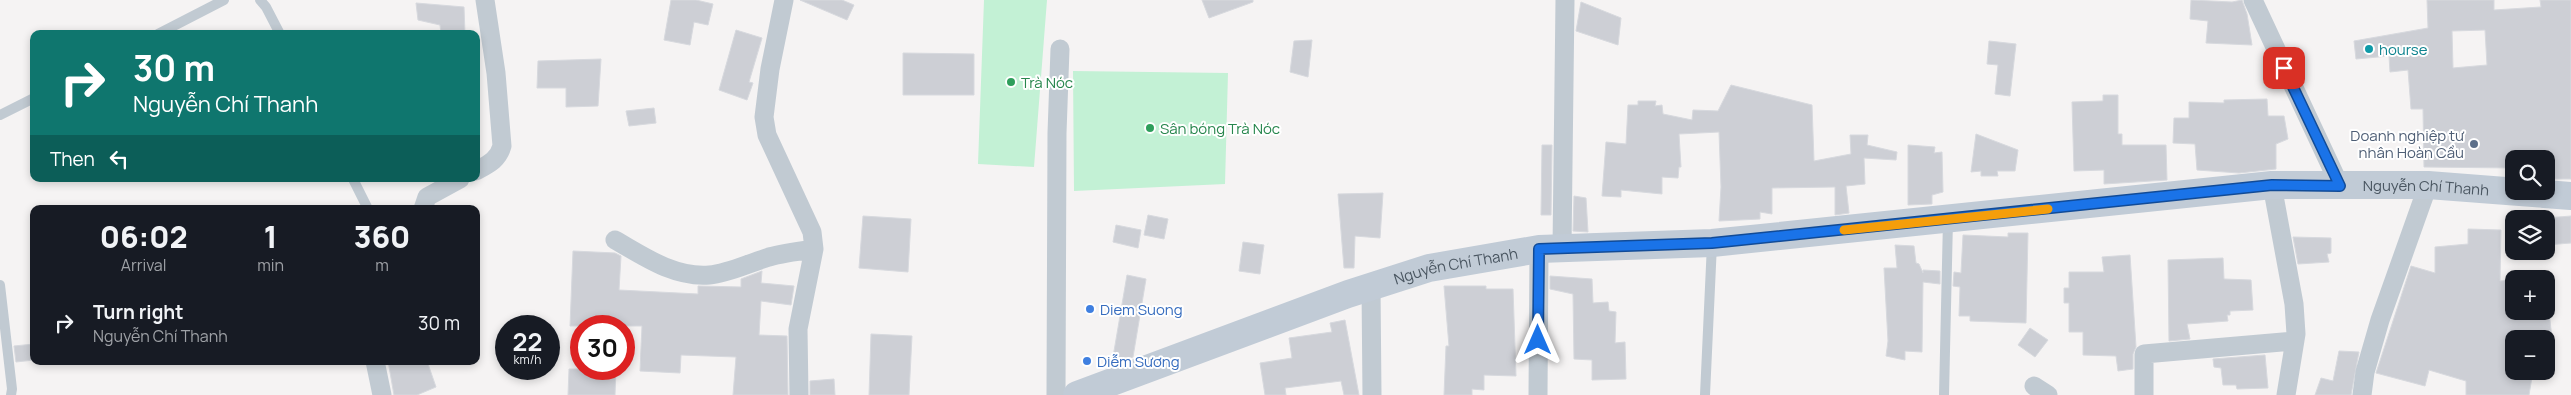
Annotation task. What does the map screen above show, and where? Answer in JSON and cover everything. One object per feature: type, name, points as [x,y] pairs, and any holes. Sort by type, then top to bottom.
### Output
[{"type":"main road","name":"Nguyễn Chí Thanh","points":[[1077,395],[1371,287],[1430,268],[1550,248],[1712,243],[2272,185],[2428,185],[2571,196]]},
{"type":"street","points":[[480,168],[493,162],[500,154],[502,146],[496,73],[485,0]]},
{"type":"street","points":[[784,0],[770,69],[764,117],[767,135],[812,232],[814,249],[798,329],[799,395]]},
{"type":"street","points":[[1538,395],[1550,248],[1565,0]]},
{"type":"street","points":[[2253,0],[2340,186]]},
{"type":"street","points":[[1056,395],[1060,49]]},
{"type":"street","points":[[424,205],[427,198],[455,182]]},
{"type":"street","points":[[2272,185],[2294,304],[2294,341],[2286,395]]},
{"type":"street","points":[[2362,395],[2365,372],[2380,320],[2428,185]]},
{"type":"street","points":[[615,240],[665,267],[690,275],[706,276],[734,271],[774,256],[814,249]]},
{"type":"street","points":[[1371,287],[1372,395]]},
{"type":"street","points":[[2144,395],[2144,354],[2294,341]]},
{"type":"street","points":[[376,365],[382,395]]},
{"type":"lane","points":[[166,30],[224,0]]},
{"type":"lane","points":[[260,0],[266,7],[278,30]]},
{"type":"lane","points":[[0,115],[30,100]]},
{"type":"lane","points":[[354,182],[366,205]]},
{"type":"lane","points":[[1944,395],[1948,220]]},
{"type":"lane","points":[[1705,395],[1712,243]]},
{"type":"lane","points":[[0,285],[12,389],[11,395]]},
{"type":"green space","name":"Trà Nóc","points":[[984,0],[1047,0],[1034,167],[978,164]]},
{"type":"green space","name":"Sân bóng Trà Nóc","points":[[1073,71],[1228,73],[1225,184],[1074,191]]},
{"type":"building","points":[[671,0],[696,0],[713,4],[708,25],[694,22],[690,45],[664,40]]},
{"type":"building","points":[[800,0],[842,0],[854,5],[847,20]]},
{"type":"building","points":[[1202,0],[1253,0],[1253,2],[1209,18]]},
{"type":"building","points":[[2191,0],[2232,2],[2242,0],[2247,14],[2252,45],[2206,43],[2208,21],[2190,19]]},
{"type":"building","points":[[2427,0],[2494,0],[2494,10],[2541,7],[2540,0],[2571,0],[2571,179],[2555,179],[2555,150],[2505,150],[2505,168],[2424,167],[2423,109],[2411,109],[2408,70],[2390,72],[2389,56],[2356,59],[2354,41],[2428,28]],"holes":[[[2485,30],[2487,65],[2453,68],[2452,31]]]},
{"type":"building","points":[[1581,2],[1621,18],[1618,45],[1576,31]]},
{"type":"building","points":[[416,3],[464,7],[465,30],[441,30],[440,25],[418,20]]},
{"type":"building","points":[[736,30],[762,38],[749,82],[753,83],[747,100],[719,90]]},
{"type":"building","points":[[1312,40],[1308,77],[1290,72],[1294,41]]},
{"type":"building","points":[[1989,41],[2016,44],[2010,96],[1995,94],[1998,65],[1987,64]]},
{"type":"building","points":[[903,53],[974,54],[974,95],[903,95]]},
{"type":"building","points":[[601,59],[598,106],[566,107],[566,88],[537,88],[538,61]]},
{"type":"building","points":[[1731,85],[1812,105],[1814,161],[1851,154],[1850,135],[1868,135],[1867,145],[1897,152],[1896,160],[1864,158],[1865,184],[1846,186],[1849,213],[1835,215],[1835,187],[1772,188],[1772,214],[1760,212],[1760,219],[1719,221],[1721,187],[1719,132],[1679,134],[1681,167],[1679,167],[1678,178],[1662,177],[1662,194],[1621,190],[1621,197],[1602,196],[1606,142],[1626,144],[1628,105],[1638,105],[1638,101],[1656,101],[1655,106],[1662,105],[1663,114],[1692,120],[1693,110],[1718,111]]},
{"type":"building","points":[[2103,95],[2118,95],[2118,134],[2122,134],[2122,145],[2166,145],[2167,180],[2104,184],[2104,170],[2074,171],[2072,102],[2103,101]]},
{"type":"building","points":[[2267,99],[2268,116],[2284,116],[2288,139],[2276,144],[2276,169],[2239,173],[2197,170],[2195,144],[2173,143],[2174,118],[2189,118],[2189,102],[2224,103],[2224,100]]},
{"type":"building","points":[[654,108],[656,123],[629,126],[626,111]]},
{"type":"building","points":[[1976,134],[2018,150],[2015,171],[1997,171],[1998,176],[1981,176],[1981,171],[1971,172]]},
{"type":"building","points":[[1542,145],[1552,145],[1551,215],[1541,215]]},
{"type":"building","points":[[1908,145],[1935,147],[1934,153],[1942,152],[1943,192],[1932,195],[1932,204],[1908,205]]},
{"type":"building","points":[[1383,193],[1380,238],[1355,236],[1354,268],[1344,268],[1338,194]]},
{"type":"building","points":[[1574,196],[1586,198],[1588,232],[1573,231]]},
{"type":"building","points":[[1148,215],[1168,219],[1164,239],[1144,235]]},
{"type":"building","points":[[863,216],[911,219],[908,272],[859,268]]},
{"type":"building","points":[[2571,216],[2571,243],[2555,244],[2555,217]]},
{"type":"building","points":[[1116,225],[1141,230],[1138,248],[1113,242]]},
{"type":"building","points":[[2468,229],[2501,230],[2500,281],[2505,281],[2505,320],[2550,320],[2551,330],[2505,330],[2505,380],[2532,380],[2529,395],[2466,395],[2466,381],[2429,370],[2425,386],[2376,373],[2411,266],[2435,273],[2435,247],[2468,244]]},
{"type":"building","points":[[2008,233],[2028,233],[2026,323],[1970,321],[1970,316],[1959,316],[1960,287],[1953,286],[1954,272],[1961,273],[1963,235],[2008,237]]},
{"type":"building","points":[[2293,237],[2331,238],[2331,253],[2327,254],[2329,262],[2298,264]]},
{"type":"building","points":[[1243,242],[1264,245],[1260,274],[1239,271]]},
{"type":"building","points":[[1895,245],[1914,246],[1916,263],[1919,264],[1923,273],[1923,270],[1940,271],[1940,284],[1923,282],[1922,352],[1905,351],[1905,360],[1886,356],[1888,341],[1884,268],[1897,268]]},
{"type":"building","points":[[573,251],[615,253],[621,256],[619,290],[698,294],[698,286],[741,287],[741,279],[762,271],[761,283],[794,286],[791,305],[761,301],[759,335],[787,336],[788,395],[733,395],[736,357],[681,355],[680,373],[640,371],[642,326],[635,326],[635,315],[570,315]]},
{"type":"building","points":[[2130,255],[2136,347],[2133,354],[2133,369],[2118,371],[2116,356],[2083,355],[2083,332],[2069,332],[2069,303],[2064,303],[2064,288],[2069,288],[2069,272],[2104,272],[2102,257]]},
{"type":"building","points":[[2223,258],[2224,279],[2251,280],[2253,310],[2230,311],[2230,315],[2227,315],[2228,321],[2187,324],[2190,339],[2169,341],[2168,260]]},
{"type":"building","points":[[1127,275],[1146,279],[1133,357],[1128,359],[1113,357]]},
{"type":"building","points":[[1550,276],[1592,279],[1593,303],[1608,302],[1609,311],[1616,312],[1615,343],[1625,342],[1626,379],[1592,380],[1592,360],[1574,359],[1573,294],[1550,289]]},
{"type":"building","points":[[1444,286],[1486,286],[1486,289],[1513,289],[1516,376],[1484,375],[1484,390],[1472,389],[1472,395],[1444,395],[1446,346],[1449,346]]},
{"type":"building","points":[[1345,320],[1359,395],[1344,395],[1341,381],[1285,388],[1286,395],[1265,395],[1260,363],[1292,358],[1289,338],[1332,332],[1330,323]]},
{"type":"building","points":[[2030,328],[2048,340],[2035,357],[2018,345]]},
{"type":"building","points":[[871,334],[912,336],[909,395],[869,395]]},
{"type":"building","points":[[30,344],[30,360],[16,362],[14,346]]},
{"type":"building","points":[[2339,351],[2359,352],[2351,395],[2315,395],[2321,378],[2333,381]]},
{"type":"building","points":[[2265,355],[2268,388],[2237,389],[2236,385],[2223,385],[2221,368],[2214,367],[2213,359]]},
{"type":"building","points":[[389,365],[428,365],[436,387],[417,395],[394,395]]},
{"type":"building","points":[[569,369],[570,380],[616,380],[615,395],[568,395]]},
{"type":"building","points":[[834,379],[835,395],[810,395],[810,381]]},
{"type":"slow traffic","points":[[1844,230],[2048,209]]},
{"type":"place","name":"hourse","points":[[2369,49]]},
{"type":"place","name":"Trà Nóc","points":[[1011,82]]},
{"type":"place","name":"Sân bóng Trà Nóc","points":[[1150,128]]},
{"type":"place","name":"Doanh nghiệp tư nhân Hoàn Cầu","points":[[2474,144]]},
{"type":"place","name":"Diem Suong","points":[[1090,309]]},
{"type":"place","name":"Diễm Sương","points":[[1087,361]]},
{"type":"route","points":[[1538,340],[1539,249],[1712,243],[2272,185],[2340,186],[2284,68]]}]
